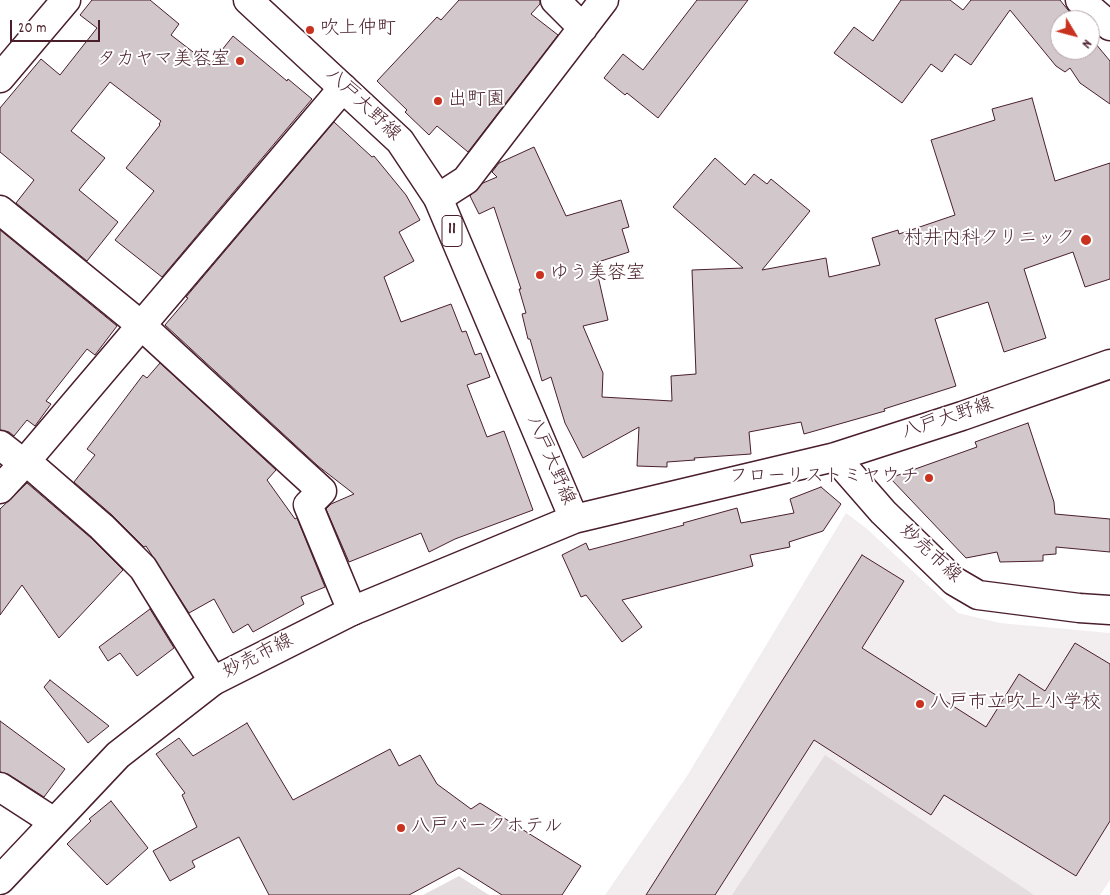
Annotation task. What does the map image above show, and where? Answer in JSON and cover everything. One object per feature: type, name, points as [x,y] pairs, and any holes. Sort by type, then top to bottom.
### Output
[{"type":"main road","points":[[0,78],[66,0]]},
{"type":"main road","name":"八戸大野線","points":[[248,0],[400,141],[438,198],[574,519],[835,457],[962,416],[1110,364]]},
{"type":"main road","points":[[555,0],[583,28]]},
{"type":"main road","points":[[438,198],[466,180],[604,0]]},
{"type":"main road","points":[[1080,0],[1110,26]]},
{"type":"main road","points":[[0,489],[142,326],[343,88]]},
{"type":"main road","points":[[0,210],[142,326],[322,491],[308,506],[352,611]]},
{"type":"main road","points":[[0,445],[24,462],[102,527],[143,568],[213,681]]},
{"type":"main road","name":"妙売市線","points":[[835,457],[883,512],[954,581],[978,595],[1079,608],[1110,610]]},
{"type":"main road","name":"妙売市線","points":[[0,880],[118,755],[213,681],[352,611],[574,519]]},
{"type":"main road","points":[[0,787],[54,822]]},
{"type":"shaded area","name":"八戸市立吹上小学校","points":[[846,513],[866,528],[958,613],[1000,623],[1110,633],[1110,880],[1100,895],[605,895],[687,776]]},
{"type":"shaded area","points":[[825,755],[1034,895],[732,895]]},
{"type":"shaded area","points":[[459,876],[489,895],[423,895]]},
{"type":"building","points":[[92,0],[150,0],[179,24],[171,35],[210,65],[233,36],[287,81],[288,79],[312,99],[162,277],[115,240],[154,191],[126,168],[160,125],[161,121],[110,82],[71,131],[105,158],[79,190],[118,222],[87,261],[16,203],[34,180],[0,152],[0,108],[41,59],[60,75],[97,28],[80,15]]},
{"type":"building","points":[[459,0],[540,0],[540,4],[531,14],[558,35],[468,152],[437,126],[429,135],[377,81],[437,17],[441,20]]},
{"type":"building","points":[[697,0],[748,0],[658,118],[627,93],[625,95],[604,78],[623,54],[643,70]]},
{"type":"building","points":[[901,0],[950,0],[963,10],[971,0],[1060,0],[1068,10],[1050,10],[1050,59],[1010,10],[971,65],[955,54],[942,72],[931,64],[902,103],[834,53],[854,27],[873,41]]},
{"type":"building","points":[[1100,49],[1110,61],[1110,104],[1080,83],[1070,68],[1065,72],[1051,60],[1100,60]]},
{"type":"building","points":[[1032,98],[1055,181],[1110,163],[1110,279],[1085,287],[1073,252],[1024,269],[1046,338],[1004,352],[988,302],[935,319],[956,386],[884,409],[885,411],[804,434],[801,422],[749,432],[751,454],[667,462],[667,467],[637,466],[639,427],[583,458],[565,423],[551,377],[542,381],[522,314],[526,313],[519,289],[521,289],[494,207],[479,214],[470,196],[483,183],[497,177],[492,172],[499,163],[534,147],[566,216],[621,200],[629,227],[622,229],[629,252],[595,263],[608,320],[583,326],[603,373],[602,397],[672,401],[671,376],[696,374],[692,270],[743,268],[673,207],[715,158],[745,185],[754,174],[767,184],[771,179],[810,211],[762,270],[826,258],[829,277],[880,265],[872,238],[898,230],[899,234],[955,215],[931,140],[995,120],[992,109]]},
{"type":"building","points":[[334,122],[372,157],[374,156],[406,195],[420,220],[399,232],[414,261],[384,277],[401,322],[451,304],[462,332],[466,331],[475,355],[481,353],[490,377],[467,385],[487,437],[504,431],[533,510],[455,539],[429,552],[421,533],[349,562],[326,509],[331,504],[354,494],[318,466],[165,325],[188,298],[186,297]]},
{"type":"building","points":[[0,230],[117,326],[95,355],[87,349],[46,401],[51,404],[35,426],[27,420],[14,436],[9,432],[0,430]]},
{"type":"building","points":[[160,363],[276,470],[267,480],[295,519],[297,518],[325,587],[301,597],[304,604],[253,632],[248,624],[233,633],[214,599],[189,613],[146,546],[144,547],[112,515],[74,482],[95,455],[87,449],[143,375],[147,378]]},
{"type":"building","points":[[1028,423],[1054,502],[1055,514],[1110,519],[1110,552],[1056,547],[1056,554],[1043,555],[1043,561],[1000,562],[997,552],[966,558],[890,478],[977,447],[975,442]]},
{"type":"building","points":[[27,483],[91,538],[123,570],[59,638],[22,585],[0,615],[0,509]]},
{"type":"building","points":[[821,487],[841,504],[823,531],[789,542],[790,547],[750,555],[753,566],[622,600],[642,627],[622,642],[586,595],[581,597],[562,555],[586,543],[589,550],[684,525],[683,523],[737,508],[741,523],[794,513],[790,499]]},
{"type":"building","points":[[862,555],[904,581],[862,648],[986,727],[1019,674],[1045,691],[1075,643],[1110,664],[1110,821],[1076,876],[944,795],[931,815],[814,740],[715,895],[646,895]]},
{"type":"building","points":[[150,609],[174,648],[137,676],[120,653],[108,661],[99,647]]},
{"type":"building","points":[[50,680],[109,726],[88,743],[44,687]]},
{"type":"building","points":[[0,721],[65,769],[44,797],[8,774],[0,772]]},
{"type":"building","name":"八戸パークホテル","points":[[247,723],[293,800],[390,749],[399,766],[420,755],[437,784],[471,809],[480,803],[581,866],[562,895],[502,895],[459,868],[409,895],[269,895],[239,837],[192,861],[195,867],[170,881],[153,851],[197,827],[182,795],[185,793],[156,754],[179,738],[193,756]]},
{"type":"building","points":[[111,801],[148,848],[107,885],[67,844],[91,821],[89,819]]},
{"type":"place","name":"吹上仲町","points":[[310,30]]},
{"type":"place","name":"タカヤマ美容室","points":[[240,61]]},
{"type":"place","name":"出町園","points":[[438,101]]},
{"type":"place","name":"村井内科クリニック","points":[[1086,240]]},
{"type":"place","name":"ゆう美容室","points":[[540,275]]},
{"type":"place","name":"フローリストミヤウチ","points":[[929,478]]},
{"type":"place","name":"八戸市立吹上小学校","points":[[920,704]]},
{"type":"place","name":"八戸パークホテル","points":[[401,828]]}]
